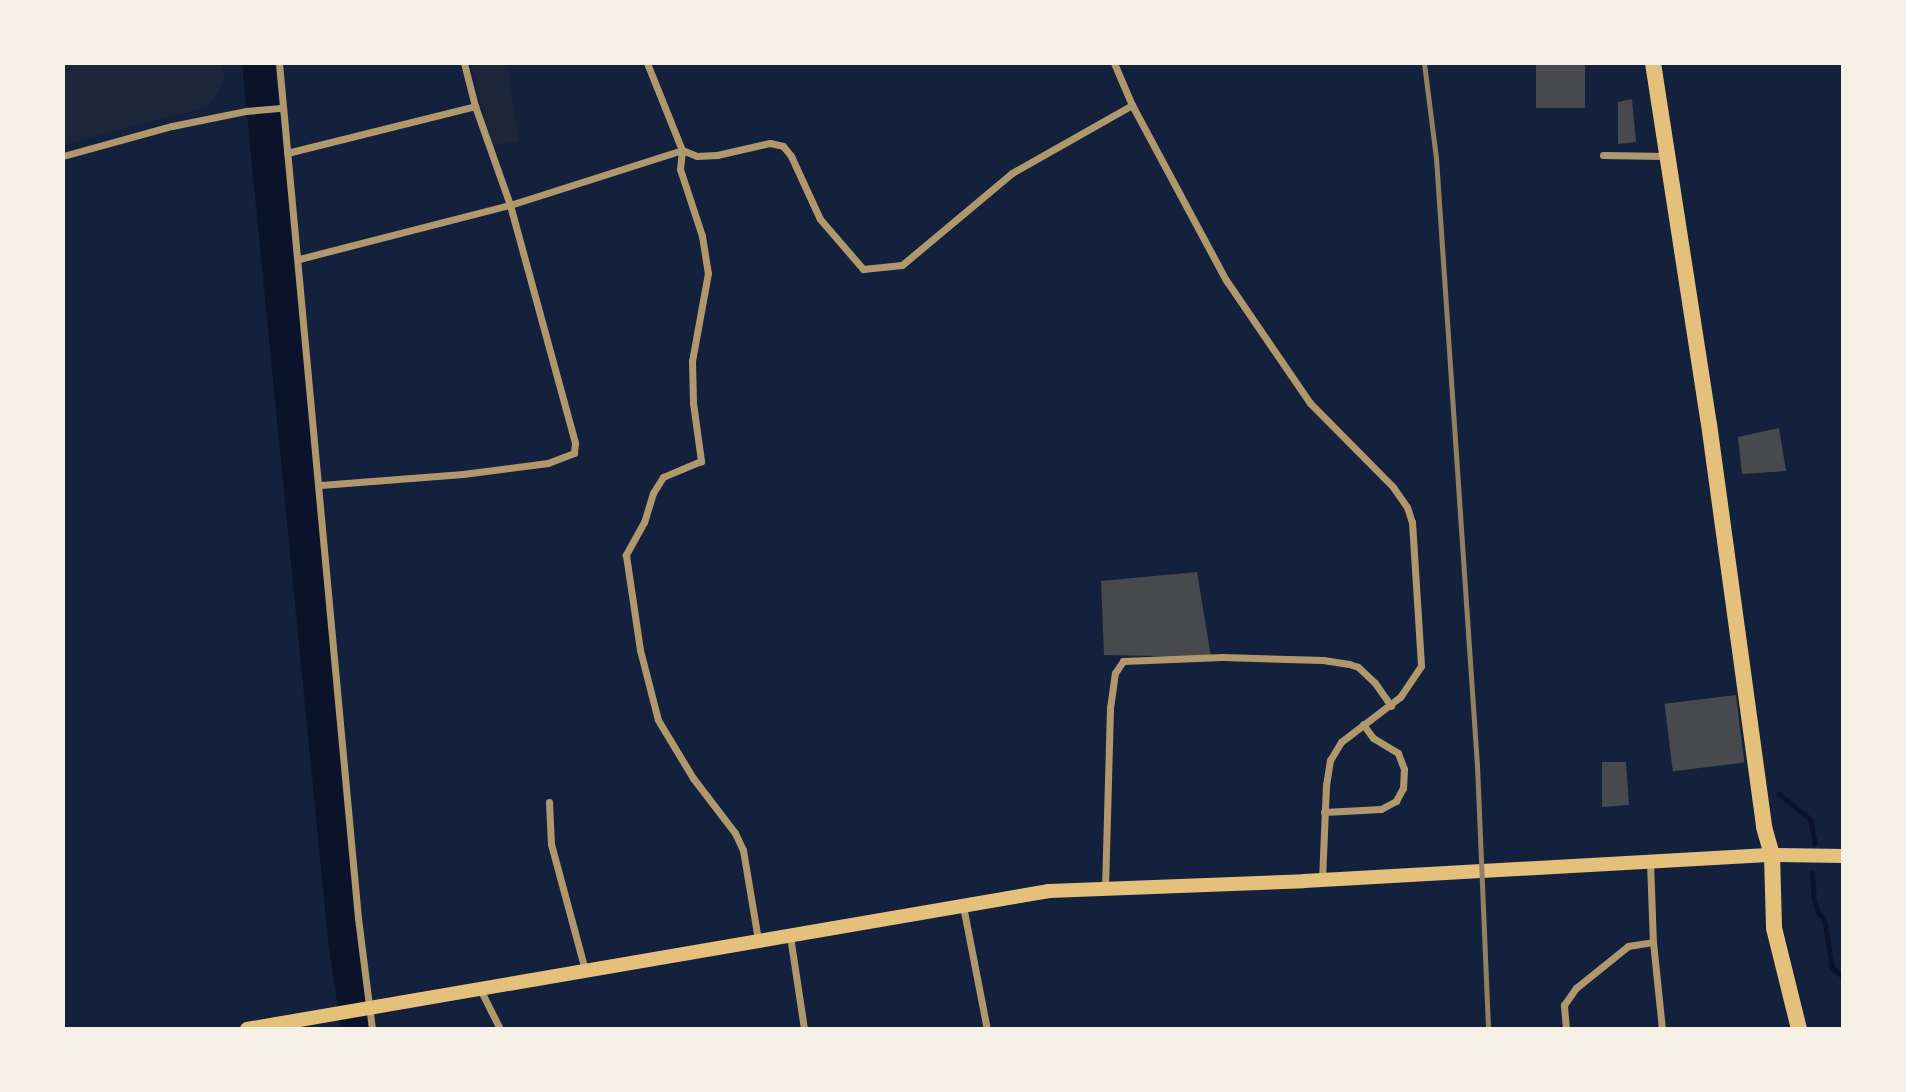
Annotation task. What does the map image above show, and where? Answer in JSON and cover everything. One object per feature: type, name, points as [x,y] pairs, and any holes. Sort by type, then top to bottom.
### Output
[{"type":"main road","points":[[1653,63],[1709,424],[1764,827],[1772,855],[1774,928],[1799,1029]]},
{"type":"main road","points":[[247,1029],[1049,891],[1322,880],[1772,855],[1843,856]]},
{"type":"street","points":[[279,63],[358,918],[372,1029]]},
{"type":"street","points":[[320,485],[548,463],[574,453],[575,443],[510,205],[475,106],[464,63]]},
{"type":"street","points":[[647,63],[682,150],[680,169],[702,236],[709,273],[692,361],[693,403],[701,461],[663,477],[653,493],[644,522],[626,555],[640,650],[658,720],[693,778],[735,834],[743,850],[758,940]]},
{"type":"street","points":[[1114,63],[1132,105],[1226,280],[1272,351],[1310,403],[1373,466],[1407,507],[1412,522],[1421,666],[1409,688],[1391,706],[1341,742],[1330,760],[1322,880]]},
{"type":"street","points":[[299,259],[510,205],[682,150],[697,156],[716,155],[758,143],[783,146],[791,156],[820,219],[863,269],[902,265],[1012,173],[1132,105]]},
{"type":"street","points":[[287,153],[475,106]]},
{"type":"street","points":[[63,156],[172,126],[246,111],[282,108]]},
{"type":"street","points":[[1603,155],[1666,156]]},
{"type":"street","points":[[1105,889],[1110,708],[1115,673],[1124,661],[1222,657],[1323,660],[1349,664],[1358,667],[1376,683],[1391,706]]},
{"type":"street","points":[[1325,812],[1381,809],[1396,801],[1403,788],[1404,769],[1398,753],[1373,738],[1363,724]]},
{"type":"street","points":[[549,802],[551,844],[586,970]]},
{"type":"street","points":[[1650,862],[1653,942],[1662,1029]]},
{"type":"street","points":[[963,905],[987,1029]]},
{"type":"street","points":[[790,935],[804,1029]]},
{"type":"street","points":[[1566,1029],[1564,1005],[1576,988],[1629,946],[1653,942]]},
{"type":"street","points":[[480,988],[500,1029]]},
{"type":"shaded area","points":[[63,63],[223,63],[224,80],[209,106],[63,145]]},
{"type":"shaded area","points":[[471,63],[507,63],[519,141],[492,146]]},
{"type":"building","points":[[1536,63],[1585,63],[1585,108],[1536,108]]},
{"type":"building","points":[[1632,99],[1636,142],[1618,144],[1618,102]]},
{"type":"building","points":[[1779,428],[1786,471],[1742,474],[1738,437]]},
{"type":"building","points":[[1197,572],[1211,657],[1104,655],[1101,581]]},
{"type":"building","points":[[1736,695],[1744,762],[1673,771],[1665,704]]},
{"type":"building","points":[[1602,762],[1626,762],[1629,805],[1602,807]]},
{"type":"waterway","points":[[258,63],[344,939],[357,1029]]},
{"type":"waterway","points":[[1779,794],[1810,819],[1815,844]]},
{"type":"waterway","points":[[1812,873],[1814,900],[1824,919],[1832,968],[1843,977]]},
{"type":"railway","points":[[1424,63],[1436,158],[1477,765],[1488,1029]]}]
